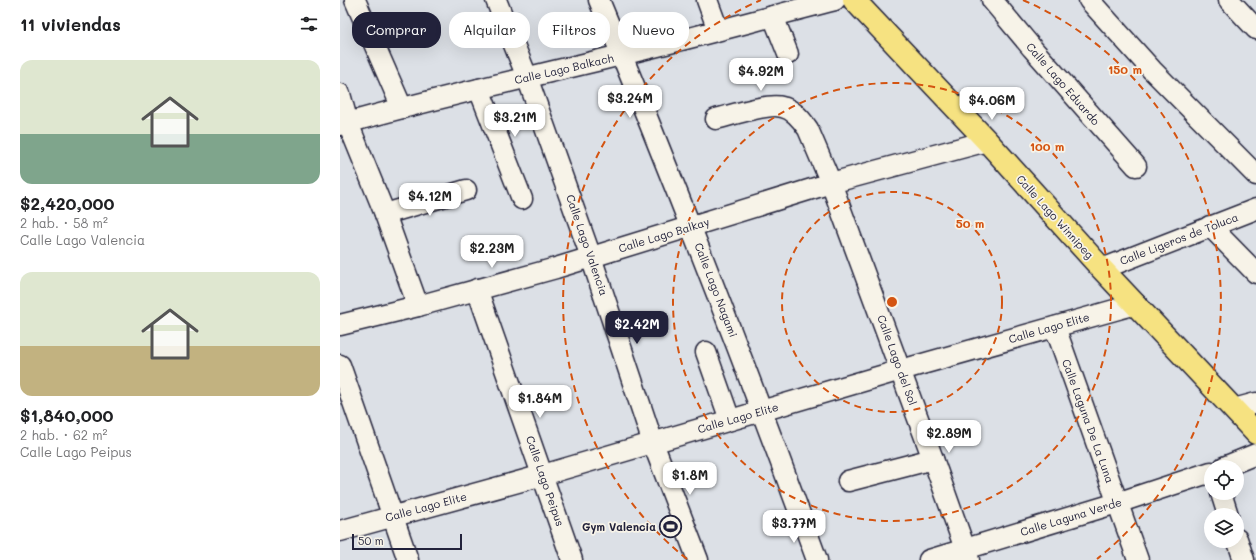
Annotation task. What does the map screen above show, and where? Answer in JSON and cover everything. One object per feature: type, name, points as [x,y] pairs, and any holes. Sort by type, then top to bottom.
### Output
[{"type":"main road","name":"Calle Lago Winnipeg","points":[[854,0],[987,141],[1102,269],[1256,434]]},
{"type":"street","points":[[355,0],[402,108]]},
{"type":"street","name":"Calle Lago Valencia","points":[[496,0],[527,77],[591,257],[653,443],[698,560]]},
{"type":"street","name":"Calle Lago Nagami","points":[[599,0],[691,226],[817,560]]},
{"type":"street","points":[[707,0],[718,30]]},
{"type":"street","name":"Calle Lago Balkach","points":[[344,124],[402,108],[622,55],[835,0]]},
{"type":"street","name":"Calle Lago Eduardo","points":[[992,0],[1032,48],[1136,166]]},
{"type":"street","points":[[1089,0],[1152,70],[1256,175]]},
{"type":"street","points":[[1229,0],[1256,29]]},
{"type":"street","points":[[773,16],[788,54]]},
{"type":"street","points":[[479,89],[522,199]]},
{"type":"street","points":[[340,94],[344,124],[385,214],[418,306]]},
{"type":"street","name":"Calle Lago del Sol","points":[[716,119],[775,106],[783,107],[803,121],[808,129],[831,183],[901,370],[967,554]]},
{"type":"street","name":"Calle Lago Balkay","points":[[340,325],[418,306],[591,257],[831,183],[987,141]]},
{"type":"street","points":[[385,214],[466,190]]},
{"type":"street","name":"Calle Ligeros de Toluca","points":[[1102,269],[1256,209]]},
{"type":"street","points":[[1210,226],[1256,273]]},
{"type":"street","name":"Calle Lago Peipus","points":[[477,289],[572,560]]},
{"type":"street","name":"Calle Lago Elite","points":[[340,531],[543,475],[901,370],[1136,304]]},
{"type":"street","name":"Calle Laguna De La Luna","points":[[1054,327],[1138,560]]},
{"type":"street","points":[[706,352],[730,420]]},
{"type":"street","points":[[340,365],[408,560]]},
{"type":"street","points":[[1234,409],[1256,403]]},
{"type":"street","points":[[1241,460],[1256,454]]},
{"type":"street","points":[[848,480],[933,459]]},
{"type":"street","name":"Calle Laguna Verde","points":[[930,560],[967,554],[1204,474]]},
{"type":"street","points":[[1240,548],[1244,560]]},
{"type":"place","name":"Gym Valencia","points":[[671,527]]}]
